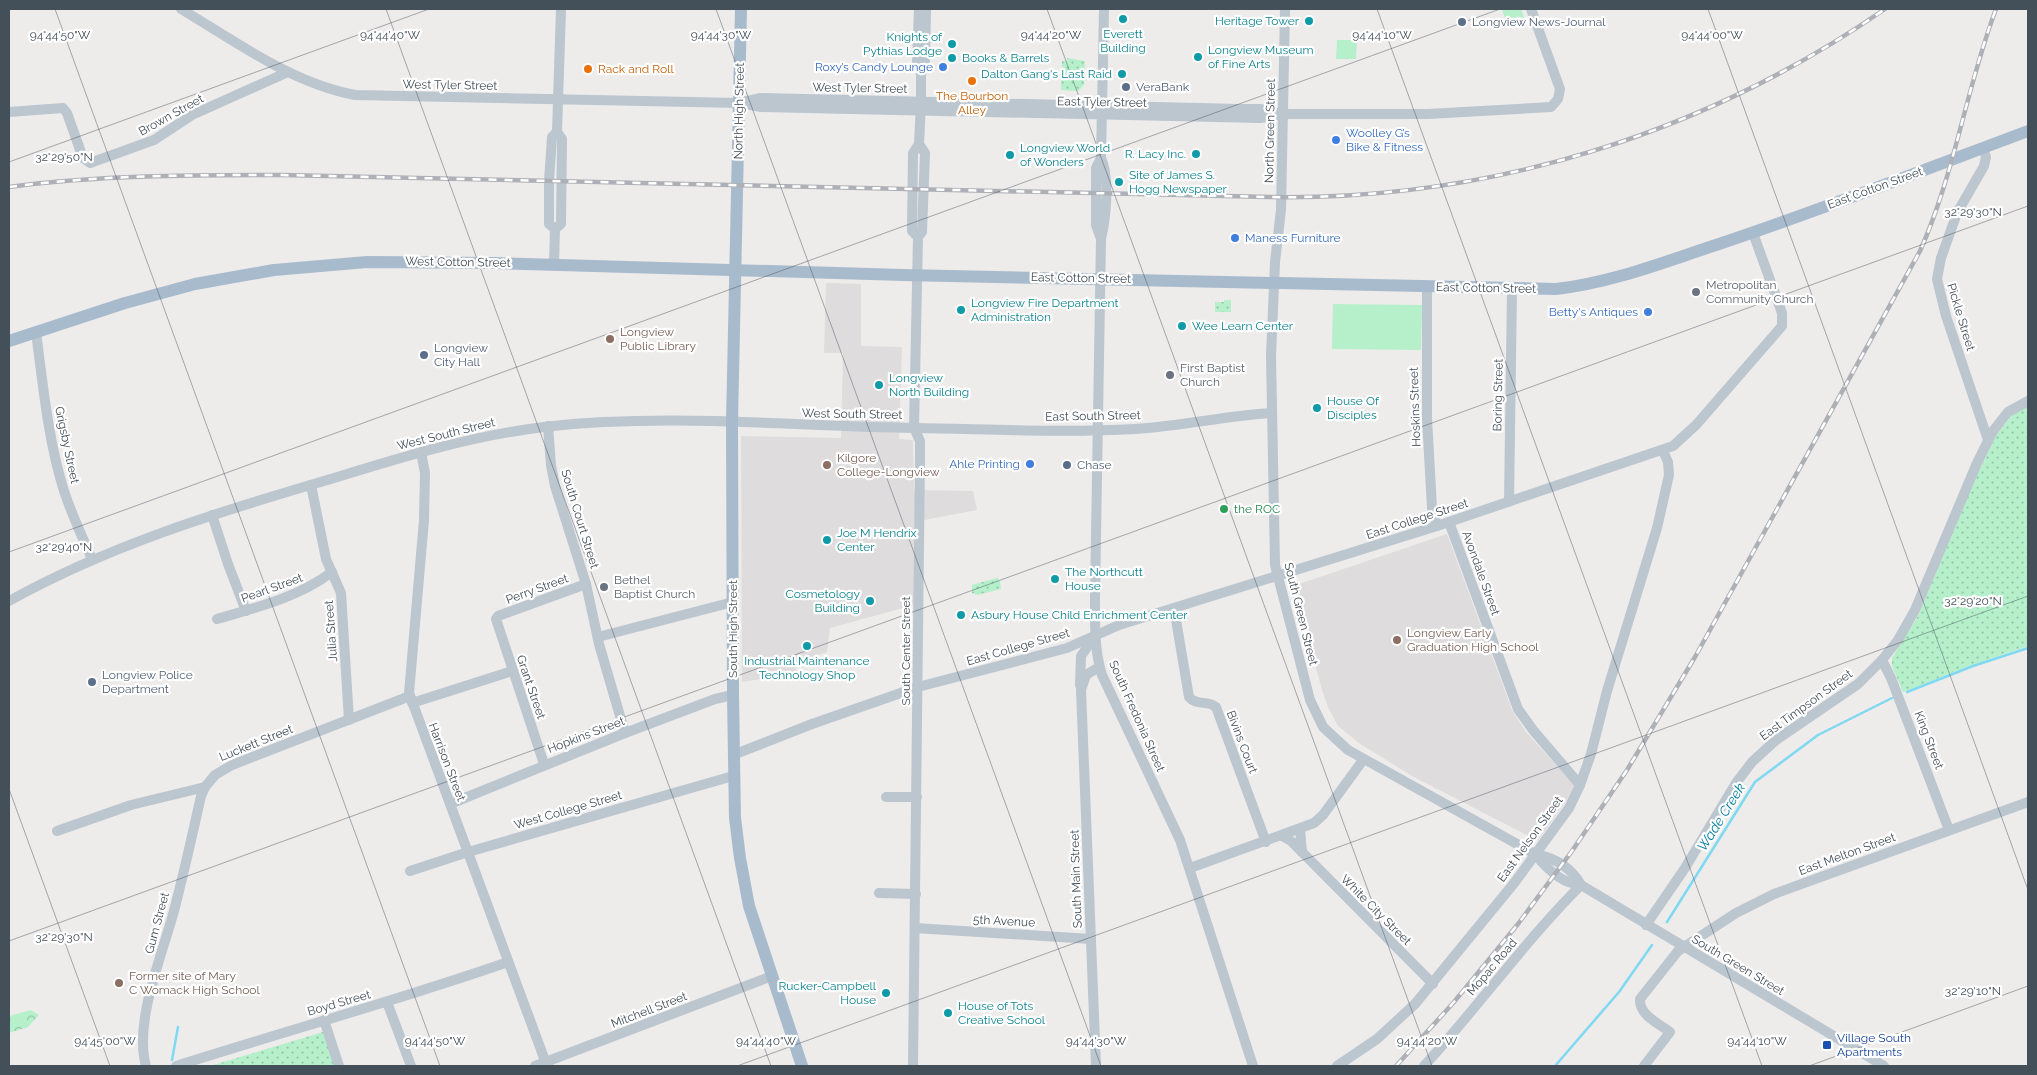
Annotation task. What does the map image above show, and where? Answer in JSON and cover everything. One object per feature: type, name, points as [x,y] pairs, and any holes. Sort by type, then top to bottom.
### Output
[{"type":"main road","name":"North High Street","points":[[738,182],[741,9]]},
{"type":"main road","name":"East Cotton Street","points":[[918,275],[1556,289],[1594,282],[1644,268],[1753,233],[2028,131]]},
{"type":"main road","name":"South High Street","points":[[738,182],[732,422],[733,755],[736,829],[751,911],[802,1066]]},
{"type":"main road","name":"West Cotton Street","points":[[9,341],[125,303],[172,290],[274,270],[337,264],[399,262],[554,264],[918,275]]},
{"type":"street","name":"West Tyler Street","points":[[181,9],[288,72],[328,88],[355,94],[740,103],[761,98],[921,106]]},
{"type":"street","points":[[555,230],[561,224],[562,139],[557,132],[561,9]]},
{"type":"street","points":[[919,9],[917,63],[921,74],[919,144]]},
{"type":"street","points":[[921,74],[925,64],[926,9]]},
{"type":"street","name":"South Fredonia Street","points":[[1104,9],[1101,158],[1096,168],[1101,194],[1096,225],[1101,239],[1096,430],[1095,635],[1099,667],[1176,832],[1190,868],[1253,1066]]},
{"type":"street","name":"North Green Street","points":[[1282,195],[1285,9]]},
{"type":"street","name":"East Tyler Street","points":[[921,106],[1102,110],[1260,118],[1283,114],[1428,114],[1543,109],[1550,107],[1558,99],[1559,84],[1531,9]]},
{"type":"street","name":"Brown Street","points":[[9,112],[63,108],[67,113],[83,158],[90,163],[149,143],[192,115],[288,72]]},
{"type":"street","points":[[554,264],[555,230],[550,224],[549,181],[552,137],[557,132]]},
{"type":"street","name":"South Center Street","points":[[913,1066],[920,441],[914,428],[918,237],[922,232],[925,153],[919,144],[913,153],[912,231],[918,237]]},
{"type":"street","name":"Pickle Street","points":[[1983,148],[1986,157],[1984,166],[1957,213],[1941,258],[1937,279],[1946,316],[1988,440]]},
{"type":"street","name":"South Green Street","points":[[1282,195],[1274,282],[1271,413],[1277,577],[1307,691],[1318,718],[1328,734],[1363,760],[1535,854],[1551,857],[1575,874],[1581,885],[1884,1066]]},
{"type":"street","name":"East College Street","points":[[918,687],[1067,648],[1113,627],[1437,526],[1663,451],[1673,446],[1696,425],[1782,326],[1782,313],[1753,233]]},
{"type":"street","name":"Hoskins Street","points":[[1428,286],[1427,418],[1432,508],[1437,526]]},
{"type":"street","name":"Boring Street","points":[[1509,502],[1512,289]]},
{"type":"street","name":"Grigsby Street","points":[[36,332],[50,430],[61,481],[76,523],[92,559]]},
{"type":"street","name":"East Timpson Street","points":[[1646,925],[1685,868],[1736,783],[1752,762],[1776,740],[1858,684],[1882,660],[1903,633],[1915,610],[1988,440],[2003,417],[2028,401]]},
{"type":"street","name":"East South Street","points":[[914,428],[1096,430],[1142,428],[1236,415],[1271,413]]},
{"type":"street","name":"West South Street","points":[[9,601],[92,559],[212,515],[421,452],[500,433],[548,426],[628,422],[732,422],[914,428]]},
{"type":"street","name":"South Court Street","points":[[548,426],[551,465],[555,486],[586,584],[598,637],[626,732]]},
{"type":"street","name":"East Nelson Street","points":[[1337,1066],[1390,1028],[1433,984],[1564,816],[1580,785],[1591,754],[1607,691],[1657,528],[1669,475],[1668,462],[1663,451]]},
{"type":"street","name":"Harrison Street","points":[[421,452],[425,472],[424,520],[409,682],[411,700],[546,1064]]},
{"type":"street","name":"Julia Street","points":[[311,485],[326,555],[341,592],[350,720]]},
{"type":"street","points":[[212,515],[246,611]]},
{"type":"street","name":"Avondale Street","points":[[1449,522],[1518,709],[1533,730],[1580,785]]},
{"type":"street","name":"Pearl Street","points":[[217,619],[302,592],[332,572]]},
{"type":"street","name":"Perry Street","points":[[496,618],[586,584]]},
{"type":"street","points":[[598,637],[733,602]]},
{"type":"street","name":"Bivins Court","points":[[1174,608],[1189,697],[1194,702],[1211,703],[1216,707],[1266,842]]},
{"type":"street","name":"Grant Street","points":[[496,618],[544,764]]},
{"type":"street","name":"South Main Street","points":[[1095,635],[1080,659],[1079,680],[1082,690],[1096,1066]]},
{"type":"street","name":"King Street","points":[[1882,660],[1891,678],[1949,830]]},
{"type":"street","points":[[1082,690],[1082,682],[1086,675],[1099,667]]},
{"type":"street","name":"Luckett Street","points":[[57,831],[130,805],[205,787],[211,778],[228,767],[350,720],[512,671]]},
{"type":"street","points":[[733,755],[812,724],[918,687]]},
{"type":"street","name":"Hopkins Street","points":[[450,804],[626,732],[716,698],[733,695]]},
{"type":"street","points":[[1190,868],[1314,823],[1320,818],[1363,760]]},
{"type":"street","name":"West College Street","points":[[410,871],[468,852],[734,776]]},
{"type":"street","name":"Gum Street","points":[[146,1066],[144,1029],[146,1006],[176,904],[201,796],[205,787]]},
{"type":"street","points":[[886,797],[916,797]]},
{"type":"street","name":"East Melton Street","points":[[1644,1066],[1670,1032],[1644,1013],[1640,1005],[1640,998],[1673,955],[1683,947],[1736,913],[1774,894],[2028,802]]},
{"type":"street","points":[[1300,829],[1302,852]]},
{"type":"street","name":"White City Street","points":[[1282,836],[1291,841],[1433,984]]},
{"type":"street","name":"Mopac Road","points":[[1424,1066],[1549,918],[1581,885]]},
{"type":"street","points":[[879,892],[916,894]]},
{"type":"street","name":"5th Avenue","points":[[915,928],[1091,938]]},
{"type":"street","name":"Boyd Street","points":[[176,1066],[387,1002],[508,962]]},
{"type":"street","name":"Mitchell Street","points":[[535,1066],[546,1064],[772,976]]},
{"type":"street","points":[[387,1002],[411,1066]]},
{"type":"street","points":[[324,1020],[338,1066]]},
{"type":"shaded area","name":"Kilgore College-Longview","points":[[826,283],[861,284],[861,346],[902,347],[899,439],[913,440],[914,490],[973,491],[977,510],[914,522],[914,605],[830,628],[827,652],[795,663],[797,673],[742,682],[741,436],[841,438],[843,353],[824,353]]},
{"type":"shaded area","name":"Longview Early Graduation High School","points":[[1447,534],[1512,710],[1526,732],[1574,785],[1568,798],[1538,841],[1412,776],[1359,743],[1338,726],[1323,693],[1293,586]]},
{"type":"green space","points":[[1502,9],[1521,9],[1525,20],[1518,16],[1514,20],[1519,23],[1514,25],[1512,20],[1509,21],[1510,26],[1508,27]]},
{"type":"green space","points":[[1337,40],[1357,40],[1356,59],[1336,59]]},
{"type":"green space","points":[[1067,58],[1085,61],[1084,85],[1078,91],[1061,90],[1062,61],[1067,61]]},
{"type":"green space","points":[[1224,300],[1231,300],[1231,312],[1215,312],[1215,302],[1224,302]]},
{"type":"green space","points":[[1333,304],[1422,305],[1421,350],[1332,349]]},
{"type":"green space","points":[[2028,406],[2028,646],[1969,666],[1903,692],[1892,666],[1892,658],[1918,616],[1976,477],[1997,434],[2013,414]]},
{"type":"green space","points":[[997,578],[1000,581],[1001,589],[977,595],[972,593],[972,585]]},
{"type":"green space","points":[[31,1010],[39,1015],[28,1027],[9,1033],[9,1016]]},
{"type":"green space","points":[[323,1032],[335,1066],[210,1066]]},
{"type":"waterway","name":"Wade Creek","points":[[1907,692],[1973,666],[2028,648]]},
{"type":"waterway","name":"Wade Creek","points":[[1667,922],[1755,782],[1818,735],[1892,698]]},
{"type":"waterway","name":"Wade Creek","points":[[1555,1066],[1619,992],[1652,945]]},
{"type":"waterway","points":[[172,1060],[178,1027]]},
{"type":"railway","points":[[9,187],[111,178],[282,175],[1269,197],[1351,195],[1433,187],[1513,172],[1592,151],[1669,124],[1743,92],[1816,53],[1885,9]]},
{"type":"railway","points":[[1396,1066],[1454,1002],[1518,924],[1572,851],[1627,770],[1695,657],[1920,251],[1952,161],[1976,69],[1996,9]]},
{"type":"place","name":"Everett Building","points":[[1123,19]]},
{"type":"place","name":"Heritage Tower","points":[[1309,21]]},
{"type":"place","name":"Longview News-Journal","points":[[1462,22]]},
{"type":"place","name":"Knights of Pythias Lodge","points":[[952,44]]},
{"type":"place","name":"Longview Museum of Fine Arts","points":[[1198,57]]},
{"type":"place","name":"Books & Barrels","points":[[952,58]]},
{"type":"place","name":"Roxy’s Candy Lounge","points":[[943,67]]},
{"type":"place","name":"Rack and Roll","points":[[588,69]]},
{"type":"place","name":"Dalton Gang's Last Raid","points":[[1122,74]]},
{"type":"place","name":"The Bourbon Alley","points":[[972,81]]},
{"type":"place","name":"VeraBank","points":[[1126,87]]},
{"type":"place","name":"Woolley G’s Bike & Fitness","points":[[1336,140]]},
{"type":"place","name":"R. Lacy Inc.","points":[[1196,154]]},
{"type":"place","name":"Longview World of Wonders","points":[[1010,155]]},
{"type":"place","name":"Site of James S. Hogg Newspaper","points":[[1119,182]]},
{"type":"place","name":"Maness Furniture","points":[[1235,238]]},
{"type":"place","name":"Metropolitan Community Church","points":[[1696,292]]},
{"type":"place","name":"Longview Fire Department Administration","points":[[961,310]]},
{"type":"place","name":"Betty's Antiques","points":[[1648,312]]},
{"type":"place","name":"Wee Learn Center","points":[[1182,326]]},
{"type":"place","name":"Longview Public Library","points":[[610,339]]},
{"type":"place","name":"Longview City Hall","points":[[424,355]]},
{"type":"place","name":"First Baptist Church","points":[[1170,375]]},
{"type":"place","name":"Longview North Building","points":[[879,385]]},
{"type":"place","name":"House Of Disciples","points":[[1317,408]]},
{"type":"place","name":"Ahle Printing","points":[[1030,464]]},
{"type":"place","name":"Kilgore College-Longview","points":[[827,465]]},
{"type":"place","name":"Chase","points":[[1067,465]]},
{"type":"place","name":"the ROC","points":[[1224,509]]},
{"type":"place","name":"Joe M Hendrix Center","points":[[827,540]]},
{"type":"place","name":"The Northcutt House","points":[[1055,579]]},
{"type":"place","name":"Bethel Baptist Church","points":[[604,587]]},
{"type":"place","name":"Cosmetology Building","points":[[870,601]]},
{"type":"place","name":"Asbury House Child Enrichment Center","points":[[961,615]]},
{"type":"place","name":"Longview Early Graduation High School","points":[[1397,640]]},
{"type":"place","name":"Industrial Maintenance Technology Shop","points":[[807,646]]},
{"type":"place","name":"Longview Police Department","points":[[92,682]]},
{"type":"place","name":"Former site of Mary C Womack High School","points":[[119,983]]},
{"type":"place","name":"Rucker-Campbell House","points":[[886,993]]},
{"type":"place","name":"House of Tots Creative School","points":[[948,1013]]},
{"type":"place","name":"Village South Apartments","points":[[1827,1045]]}]
